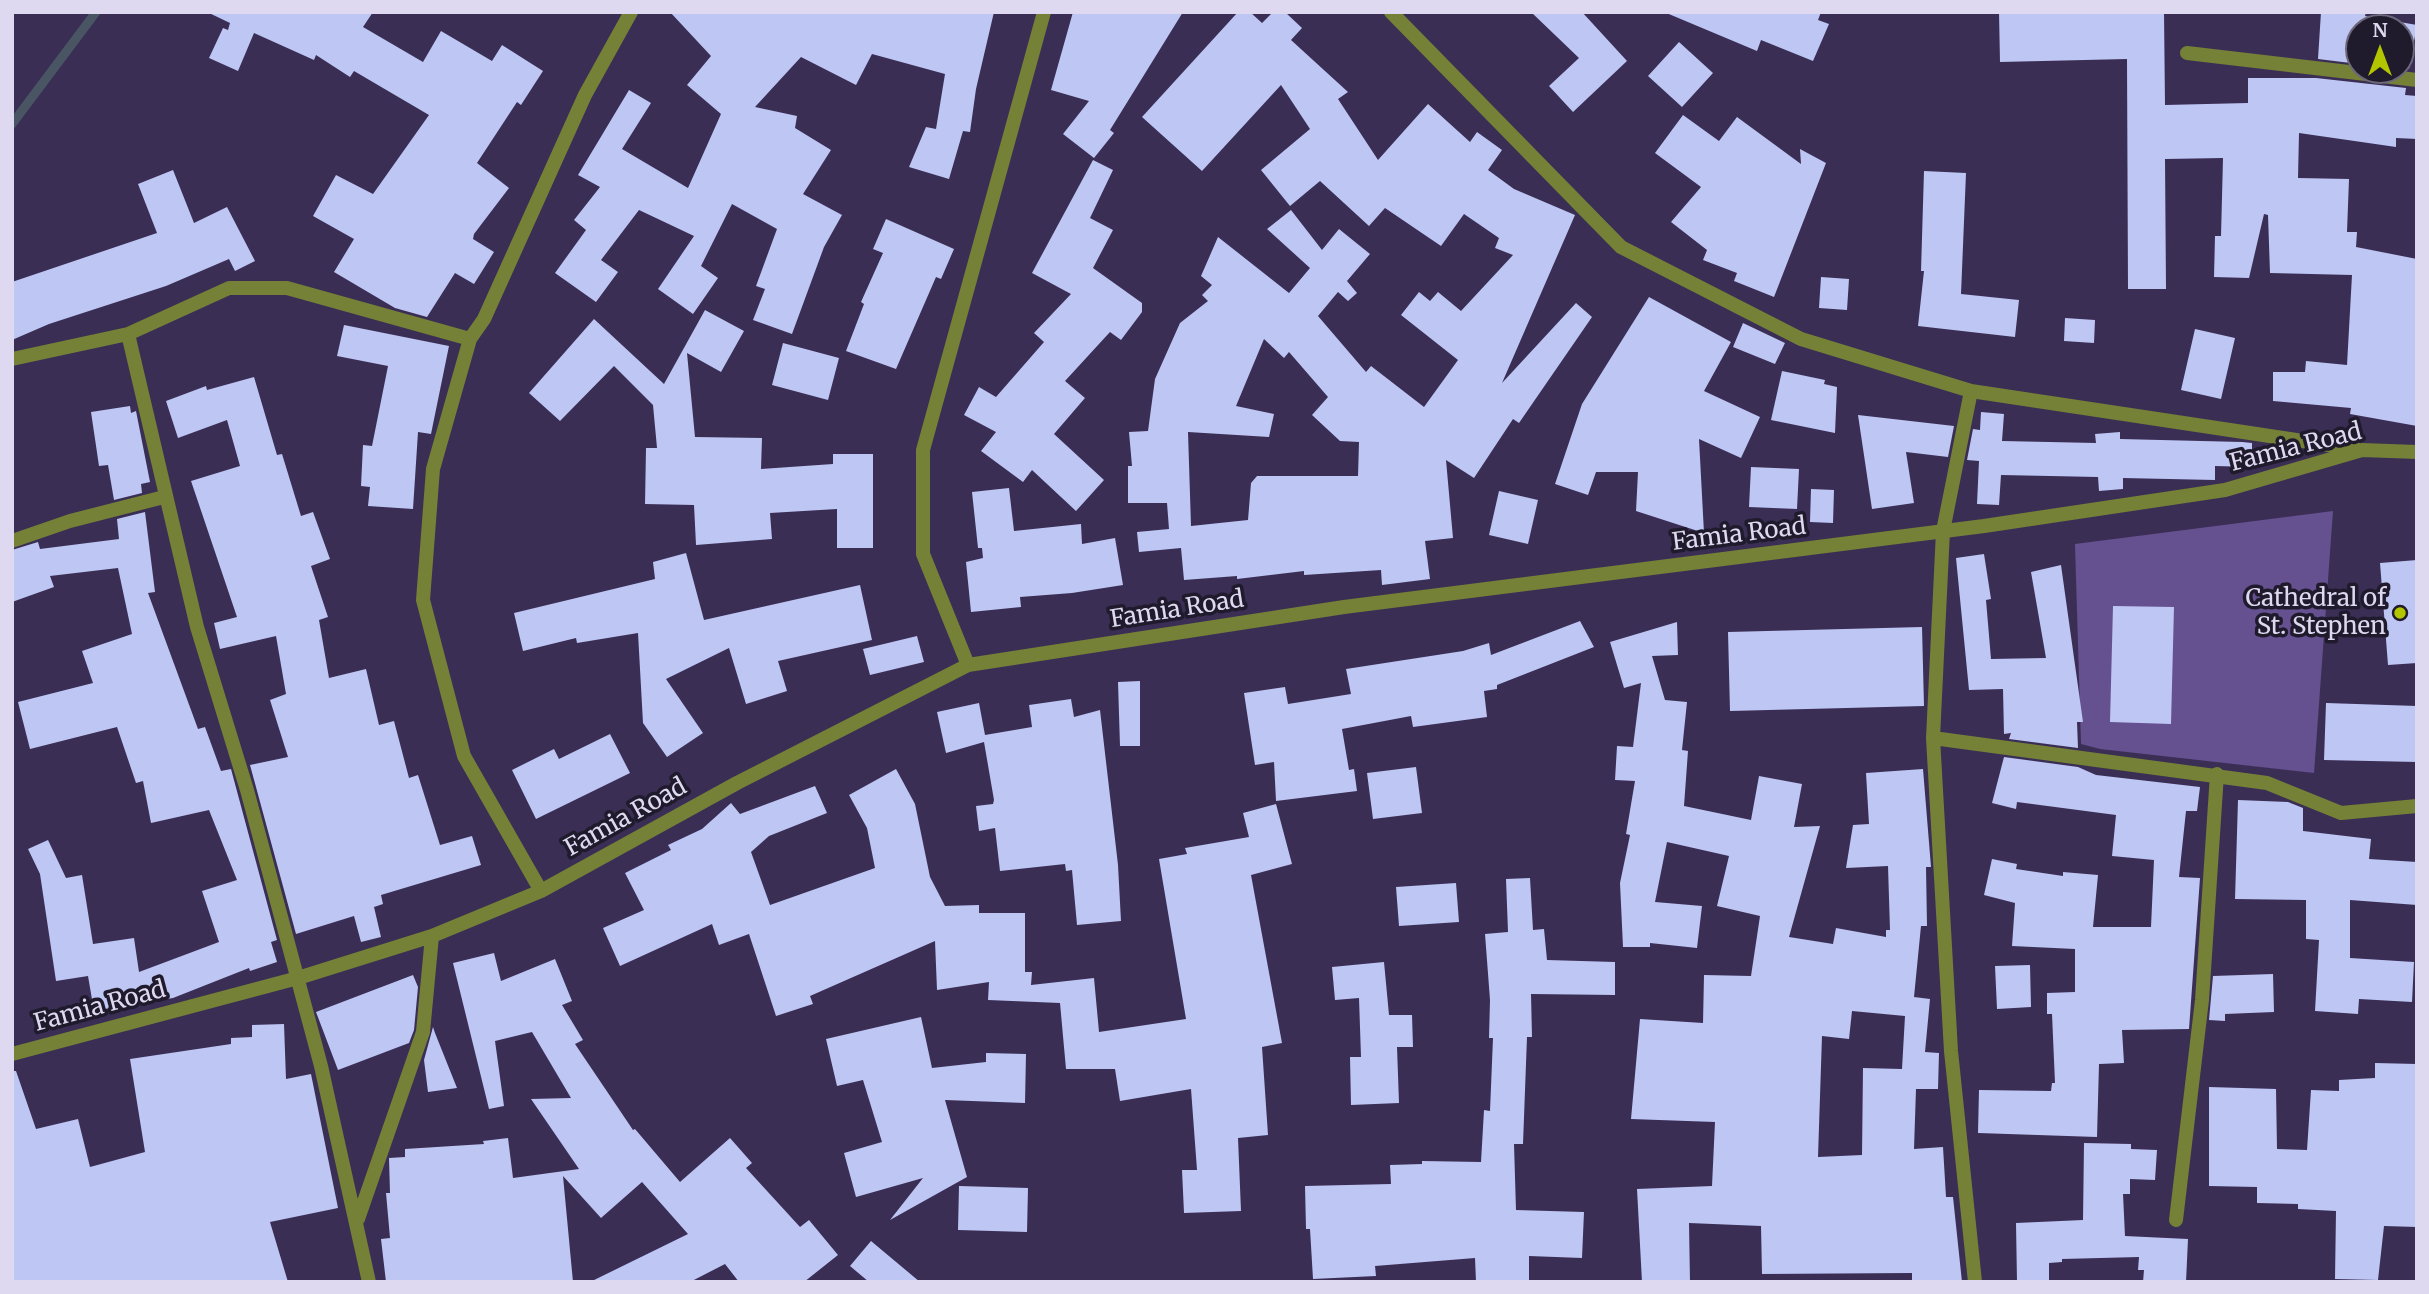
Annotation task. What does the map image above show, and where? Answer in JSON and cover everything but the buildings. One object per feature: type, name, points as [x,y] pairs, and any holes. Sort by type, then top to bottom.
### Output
[{"type":"street","points":[[541,891],[464,756],[423,600],[433,469],[470,339],[484,319],[585,95],[631,12]]},
{"type":"street","points":[[968,665],[923,554],[923,450],[1044,12]]},
{"type":"street","points":[[1391,12],[1621,247],[1801,339],[1971,391],[2362,450]]},
{"type":"street","points":[[2187,53],[2417,80]]},
{"type":"street","points":[[12,359],[128,334],[229,288],[287,288],[470,339]]},
{"type":"street","points":[[128,334],[164,497],[197,627],[247,790],[298,978],[357,1220],[369,1282]]},
{"type":"street","points":[[1971,391],[1943,531],[1933,738],[1951,1051],[1975,1282]]},
{"type":"street","name":"Famia Road","points":[[12,1054],[298,978],[432,936],[541,891],[737,783],[968,665],[1344,607],[1943,531],[2225,490],[2362,450],[2417,452]]},
{"type":"street","points":[[12,541],[70,521],[164,497]]},
{"type":"street","points":[[1933,738],[2217,774],[2267,783],[2341,814],[2417,806]]},
{"type":"street","points":[[2176,1220],[2202,1000],[2217,774]]},
{"type":"street","points":[[357,1220],[423,1032],[432,936]]},
{"type":"shaded area","points":[[2333,511],[2314,773],[2100,749],[2081,744],[2075,544]]},
{"type":"waterway","points":[[12,124],[96,12]]},
{"type":"place","name":"Cathedral of St. Stephen","points":[[2400,613]]}]
